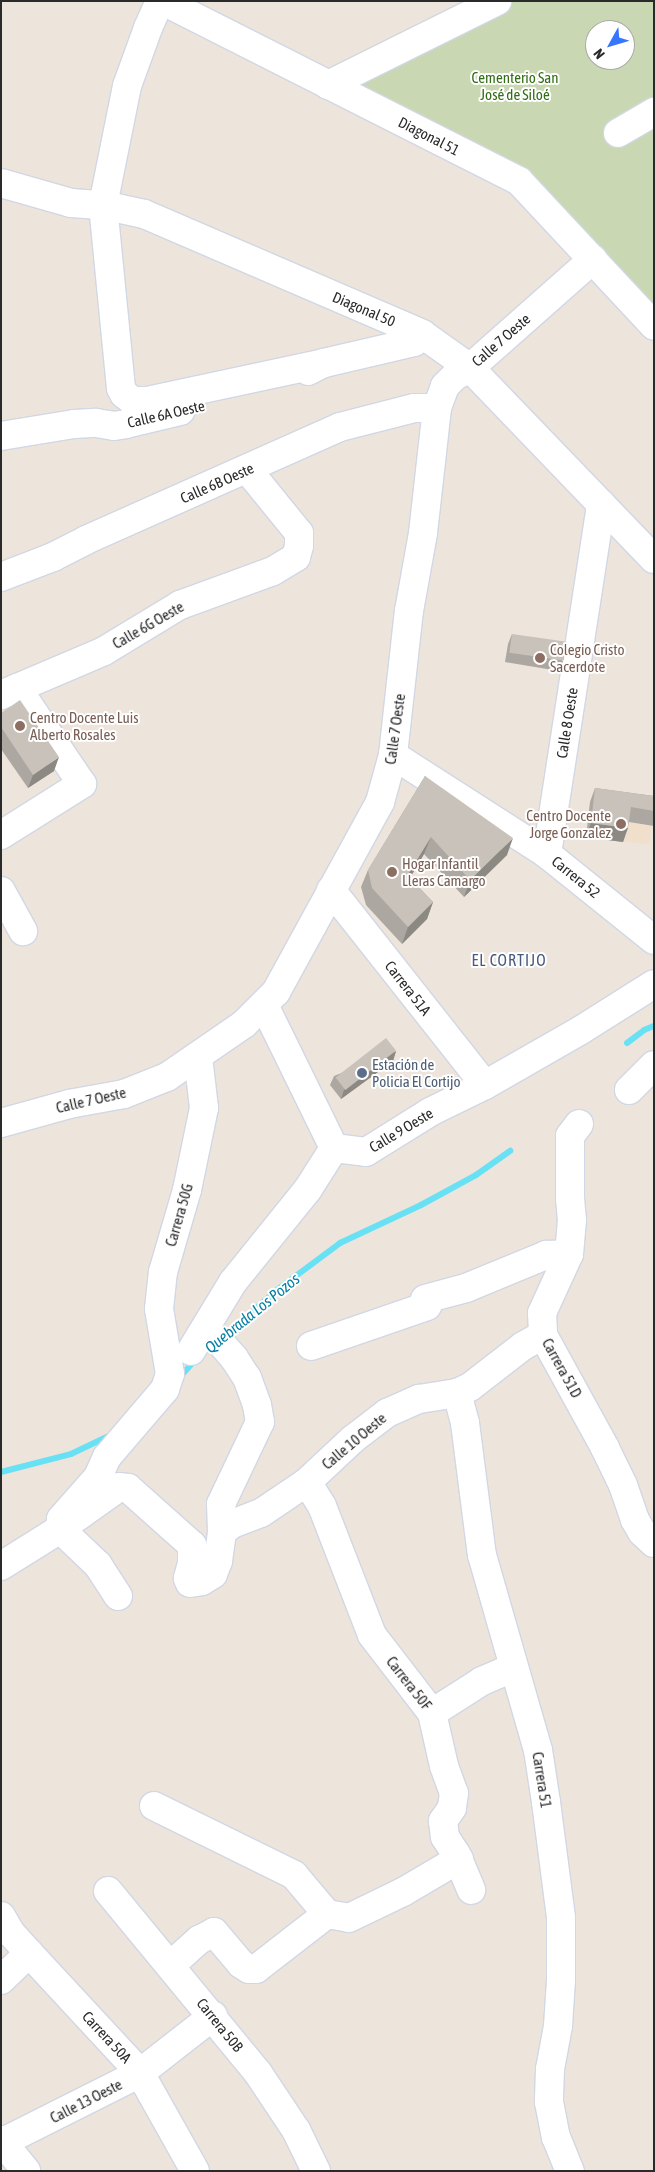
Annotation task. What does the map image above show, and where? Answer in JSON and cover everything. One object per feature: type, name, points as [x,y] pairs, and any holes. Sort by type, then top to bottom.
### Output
[{"type":"street","name":"Diagonal 51","points":[[162,1],[519,182],[654,326]]},
{"type":"street","points":[[103,205],[127,86],[148,28],[162,1]]},
{"type":"street","points":[[328,85],[498,1]]},
{"type":"street","points":[[618,133],[654,112]]},
{"type":"street","name":"Diagonal 50","points":[[1,183],[71,203],[103,205],[144,214],[422,334],[470,368],[654,559]]},
{"type":"street","name":"Calle 6A Oeste","points":[[103,205],[121,388],[124,394],[133,401],[146,401],[324,363],[414,342],[422,334]]},
{"type":"street","name":"Calle 7 Oeste","points":[[1,1123],[69,1104],[124,1094],[167,1077],[244,1024],[276,992],[380,802],[393,755],[409,611],[423,533],[437,408],[445,386],[455,376],[470,368],[593,259]]},
{"type":"street","name":"Calle 6A Oeste","points":[[1,436],[74,424],[96,423],[114,426],[136,423],[164,414],[253,395],[281,385],[324,363]]},
{"type":"street","name":"Calle 6B Oeste","points":[[1,577],[53,557],[86,540],[340,427],[414,408],[437,408]]},
{"type":"street","name":"Calle 6G Oeste","points":[[9,691],[104,650],[180,605],[273,571],[296,557],[300,546],[298,533],[247,469]]},
{"type":"street","name":"Calle 8 Oeste","points":[[547,854],[601,504]]},
{"type":"street","points":[[1,835],[82,784],[9,691]]},
{"type":"street","name":"Carrera 52","points":[[393,755],[547,854],[654,940]]},
{"type":"street","name":"Carrera 51A","points":[[331,890],[484,1085]]},
{"type":"street","points":[[1,891],[23,931]]},
{"type":"street","name":"Calle 9 Oeste","points":[[334,1148],[366,1152],[430,1112],[484,1085],[581,1030],[654,984]]},
{"type":"street","points":[[1,1566],[60,1528],[118,1487],[128,1488],[192,1545],[188,1578],[190,1583],[202,1581],[212,1574],[218,1560],[222,1532],[221,1504],[257,1432],[260,1422],[257,1406],[247,1378],[234,1358],[220,1342],[196,1342],[233,1282],[308,1189],[334,1148],[264,1004]]},
{"type":"street","name":"Carrera 50G","points":[[60,1528],[61,1518],[98,1477],[107,1457],[166,1389],[170,1374],[159,1309],[163,1272],[187,1190],[204,1108],[198,1057]]},
{"type":"street","points":[[629,1090],[654,1065]]},
{"type":"street","name":"Carrera 51D","points":[[580,1124],[570,1136],[572,1220],[569,1254],[542,1313],[543,1335],[623,1485],[635,1520],[642,1532],[654,1543]]},
{"type":"street","points":[[311,1346],[466,1288],[546,1255],[569,1254]]},
{"type":"street","name":"Calle 10 Oeste","points":[[222,1532],[232,1524],[260,1513],[307,1482],[354,1439],[387,1413],[419,1399],[457,1393],[470,1386],[523,1346],[543,1335]]},
{"type":"street","name":"Carrera 51","points":[[457,1393],[465,1423],[482,1555],[538,1750],[558,1895],[566,2051],[550,2069],[549,2102],[556,2137],[570,2171]]},
{"type":"street","name":"Carrera 50F","points":[[307,1482],[322,1506],[372,1636],[432,1713],[444,1766],[454,1793],[452,1808],[444,1821],[445,1837],[459,1859],[471,1890]]},
{"type":"street","points":[[60,1528],[98,1565],[118,1596]]},
{"type":"street","points":[[432,1713],[482,1681],[513,1668]]},
{"type":"street","points":[[154,1806],[294,1876],[327,1914],[349,1918],[403,1892],[459,1859]]},
{"type":"street","name":"Carrera 50B","points":[[108,1891],[134,1924],[171,1964],[258,2073],[291,2122],[316,2171]]},
{"type":"street","points":[[171,1964],[199,1940],[214,1932],[241,1964],[249,1969],[256,1969],[327,1914]]},
{"type":"street","name":"Carrera 50A","points":[[1,1916],[11,1933],[140,2073],[196,2171]]},
{"type":"street","points":[[1,1980],[29,1952]]},
{"type":"street","name":"Calle 13 Oeste","points":[[2,2142],[140,2073],[213,2016]]},
{"type":"street","points":[[2,2142],[26,2171]]},
{"type":"shaded area","name":"Centro Docente Jorge Gonzalez","points":[[590,802],[654,810],[649,845],[586,837]]},
{"type":"green space","name":"Cementerio San José de Siloé","points":[[497,1],[654,1],[654,326],[519,181],[328,85]]},
{"type":"building","points":[[512,634],[566,642],[564,660],[509,653]]},
{"type":"building","name":"Centro Docente Luis Alberto Rosales","points":[[20,700],[59,757],[33,775],[1,727],[1,713]]},
{"type":"building","points":[[425,776],[513,838],[470,880],[431,837],[407,876],[433,902],[408,927],[372,888],[368,870]]},
{"type":"building","points":[[595,788],[654,796],[654,811],[631,807],[628,828],[591,823]]},
{"type":"building","points":[[386,1038],[396,1051],[345,1090],[336,1077]]},
{"type":"waterway","name":"Quebrada Los Pozos","points":[[627,1043],[644,1030],[654,1026]]},
{"type":"waterway","name":"Quebrada Los Pozos","points":[[223,1337],[277,1290],[340,1243],[421,1205],[476,1175],[510,1151]]},
{"type":"waterway","name":"Quebrada Los Pozos","points":[[178,1379],[196,1359]]},
{"type":"waterway","name":"Quebrada Los Pozos","points":[[1,1472],[71,1454],[113,1434]]},
{"type":"place","name":"Colegio Cristo Sacerdote","points":[[540,658]]},
{"type":"place","name":"Centro Docente Luis Alberto Rosales","points":[[20,726]]},
{"type":"place","name":"Centro Docente Jorge Gonzalez","points":[[621,824]]},
{"type":"place","name":"Hogar Infantil Lleras Camargo","points":[[392,872]]},
{"type":"place","name":"Estación de Policia El Cortijo","points":[[362,1073]]},
{"type":"district","name":"EL CORTIJO","points":[[509,960]]}]
